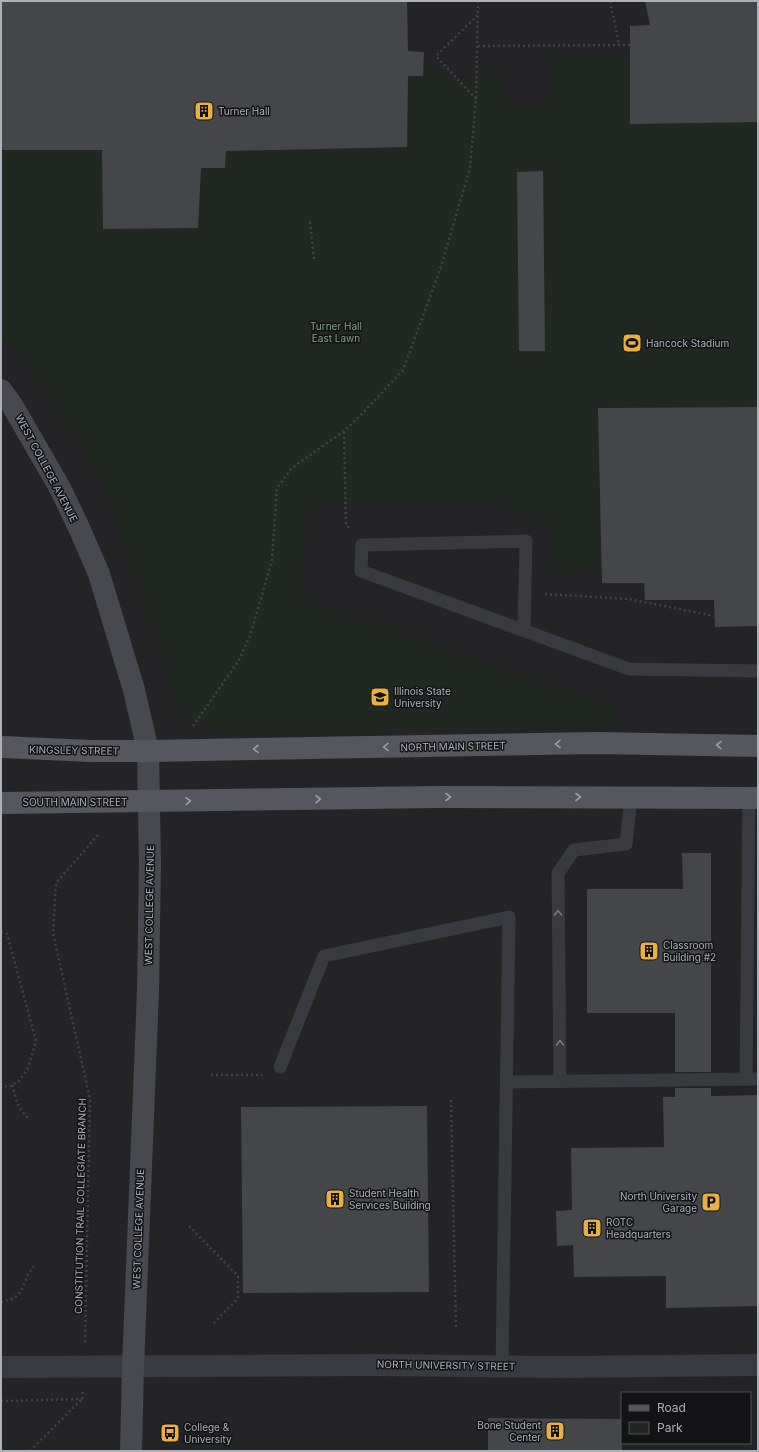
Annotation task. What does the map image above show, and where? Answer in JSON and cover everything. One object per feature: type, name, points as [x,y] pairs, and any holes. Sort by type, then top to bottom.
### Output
[{"type":"main road","name":"WEST COLLEGE AVENUE","points":[[1,390],[12,405],[60,488],[99,574],[134,690],[148,751],[150,863],[148,991],[131,1451]]},
{"type":"main road","name":"NORTH MAIN STREET","points":[[148,751],[597,743],[758,746]]},
{"type":"main road","name":"KINGSLEY STREET","points":[[1,747],[83,751],[148,751]]},
{"type":"main road","points":[[149,802],[448,797],[754,798]]},
{"type":"main road","name":"SOUTH MAIN STREET","points":[[1,802],[149,802]]},
{"type":"street","name":"NORTH UNIVERSITY STREET","points":[[1,1367],[758,1365]]},
{"type":"lane","points":[[524,631],[526,542],[362,545],[361,571],[629,670],[758,671]]},
{"type":"lane","points":[[560,1082],[558,873],[574,850],[626,844],[631,797]]},
{"type":"lane","points":[[507,1082],[752,1079],[754,798]]},
{"type":"lane","points":[[280,1067],[324,956],[509,917],[502,1366]]},
{"type":"path","points":[[192,728],[239,660],[250,636],[272,560],[277,488],[292,468],[344,431],[403,370],[440,270],[470,168],[476,100],[479,14],[478,1]]},
{"type":"path","points":[[610,1],[619,44]]},
{"type":"path","points":[[476,100],[436,56],[479,14]]},
{"type":"path","points":[[478,46],[630,45]]},
{"type":"path","points":[[310,222],[314,260]]},
{"type":"path","points":[[344,431],[346,524],[362,545]]},
{"type":"path","points":[[524,594],[562,594],[629,599],[714,616]]},
{"type":"path","name":"CONSTITUTION TRAIL COLLEGIATE BRANCH","points":[[86,1332],[90,1099],[53,933],[56,883],[98,835]]},
{"type":"path","points":[[1,932],[7,934],[36,1041],[28,1068],[19,1081],[8,1087],[1,1085]]},
{"type":"path","points":[[211,1075],[276,1075],[280,1067]]},
{"type":"path","points":[[12,1085],[16,1095],[17,1105],[29,1119]]},
{"type":"path","points":[[451,1100],[456,1330]]},
{"type":"path","points":[[189,1226],[238,1276],[238,1298],[213,1324]]},
{"type":"path","points":[[1,1302],[15,1298],[21,1292],[26,1277],[35,1265]]},
{"type":"path","points":[[1,1401],[82,1399],[30,1451]]},
{"type":"shaded area","name":"Illinois State University","points":[[1,1],[758,1],[758,1451],[1,1451]]},
{"type":"green space","name":"Turner Hall East Lawn","points":[[758,24],[758,626],[715,627],[714,600],[644,583],[602,569],[550,571],[551,516],[508,516],[508,502],[308,505],[297,596],[539,682],[616,706],[616,728],[209,732],[189,719],[180,709],[176,712],[161,649],[102,484],[30,368],[1,338],[1,151],[102,150],[103,229],[198,228],[201,168],[225,168],[226,151],[406,147],[408,76],[423,72],[424,61],[435,64],[453,84],[484,69],[496,67],[502,68],[504,106],[551,106],[550,58],[554,54],[630,53],[630,26]]},
{"type":"building","name":"Turner Hall","points":[[1,1],[407,1],[408,51],[424,52],[423,76],[408,76],[407,147],[226,151],[225,168],[201,168],[198,228],[103,229],[102,150],[1,150]]},
{"type":"building","points":[[645,1],[758,1],[758,122],[630,124],[630,26],[650,25]]},
{"type":"building","points":[[543,171],[545,351],[519,351],[517,172]]},
{"type":"building","points":[[758,407],[758,626],[715,627],[714,600],[645,600],[644,583],[602,583],[598,408]]},
{"type":"building","name":"Classroom Building #2","points":[[682,853],[711,853],[711,1072],[675,1072],[675,1013],[587,1013],[587,889],[683,889]]},
{"type":"building","name":"North University Garage","points":[[675,1088],[711,1088],[711,1096],[758,1095],[758,1306],[666,1308],[666,1276],[574,1277],[573,1245],[557,1246],[556,1211],[572,1210],[571,1148],[664,1147],[663,1097],[675,1097]]},
{"type":"building","name":"Student Health Services Building","points":[[427,1106],[429,1292],[243,1293],[241,1107]]},
{"type":"building","name":"Bone Student Center","points":[[488,1418],[621,1419],[622,1451],[488,1451]]},
{"type":"place","name":"Turner Hall","points":[[204,111]]},
{"type":"place","name":"Hancock Stadium","points":[[632,343]]},
{"type":"place","name":"Illinois State University","points":[[380,697]]},
{"type":"place","name":"Classroom Building #2","points":[[649,951]]},
{"type":"place","name":"Student Health Services Building","points":[[335,1199]]},
{"type":"place","name":"North University Garage","points":[[711,1202]]},
{"type":"place","name":"ROTC Headquarters","points":[[592,1228]]},
{"type":"place","name":"Bone Student Center","points":[[555,1431]]},
{"type":"place","name":"College & University","points":[[170,1433]]}]
